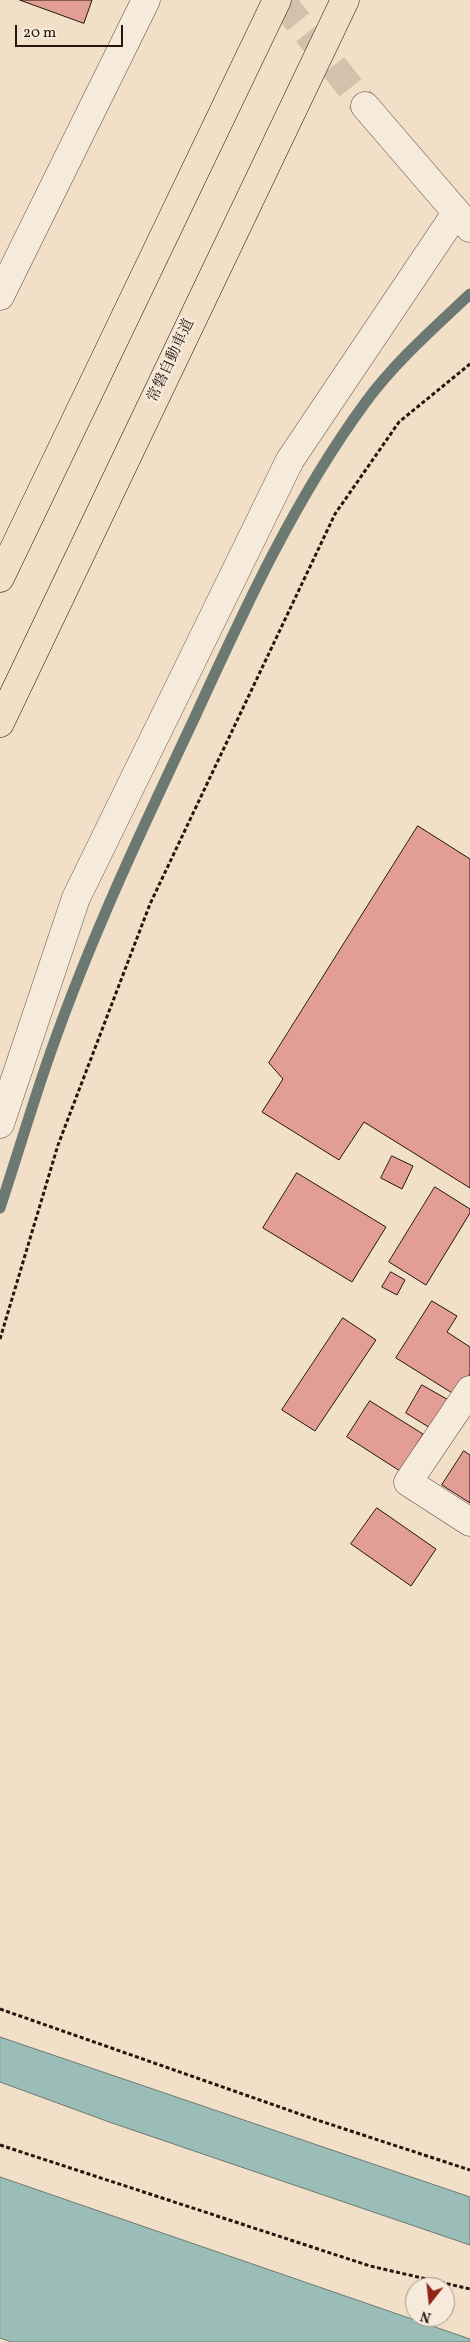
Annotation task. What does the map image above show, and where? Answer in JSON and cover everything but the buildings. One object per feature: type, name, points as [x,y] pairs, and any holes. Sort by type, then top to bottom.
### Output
[{"type":"highway","points":[[0,578],[277,0]]},
{"type":"highway","name":"常磐自動車道","points":[[0,723],[345,0]]},
{"type":"street","points":[[0,296],[146,0]]},
{"type":"street","points":[[0,1124],[76,898],[290,460],[463,220],[365,106]]},
{"type":"street","points":[[470,1390],[408,1482],[470,1522]]},
{"type":"path","points":[[0,1340],[58,1145],[150,904],[336,514],[399,422],[470,364]]},
{"type":"path","points":[[0,2009],[314,2119],[470,2170]]},
{"type":"path","points":[[0,2145],[370,2266],[470,2289]]},
{"type":"water","points":[[0,2037],[470,2197],[470,2245],[112,2123],[0,2082]]},
{"type":"water","points":[[0,2177],[405,2317],[405,2327],[435,2327],[470,2339],[470,2342],[11,2342],[0,2338]]},
{"type":"waterway","points":[[0,1208],[50,1054],[99,926],[232,637],[272,556],[315,478],[365,403],[402,359],[470,294]]},
{"type":"tunnel","points":[[281,0],[365,106]]}]
